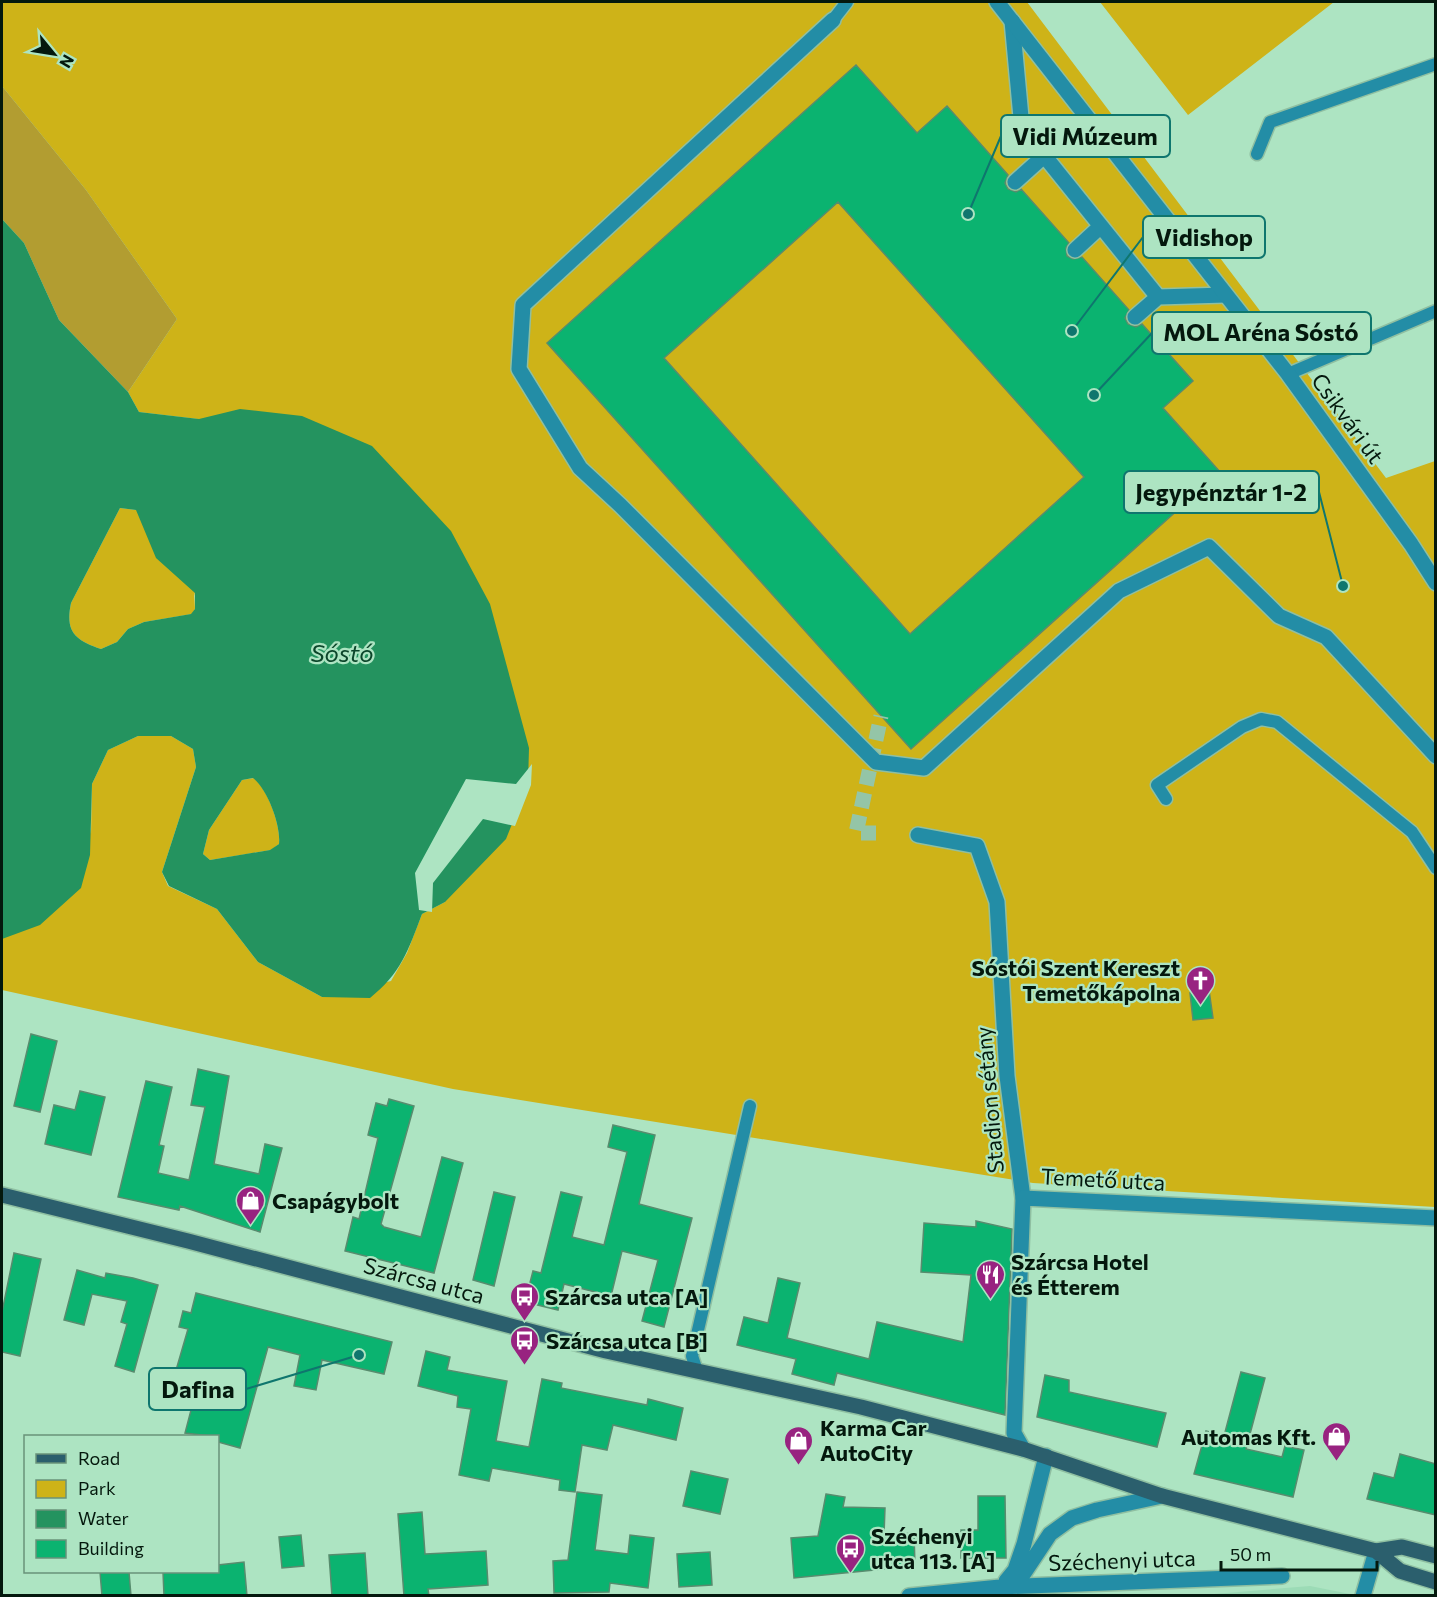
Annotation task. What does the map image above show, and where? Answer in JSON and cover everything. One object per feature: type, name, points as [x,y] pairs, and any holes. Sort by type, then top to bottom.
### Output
[{"type":"main road","name":"Szárcsa utca","points":[[2,1195],[188,1241],[606,1351],[861,1407],[1046,1456]]},
{"type":"main road","name":"Széchenyi utca","points":[[1046,1456],[1162,1496],[1376,1551],[1402,1547],[1436,1556]]},
{"type":"main road","name":"Széchenyi utca","points":[[1376,1551],[1400,1571],[1436,1582]]},
{"type":"street","name":"Csikvári út","points":[[997,2],[1288,374],[1412,544],[1436,583]]},
{"type":"street","points":[[833,20],[523,305],[519,369],[580,468],[628,513],[876,762],[924,768],[1119,591],[1209,547],[1279,616],[1326,638],[1436,756]]},
{"type":"street","points":[[1012,21],[1022,128],[1158,297]]},
{"type":"street","points":[[1015,182],[1044,156]]},
{"type":"street","points":[[1075,250],[1101,226]]},
{"type":"street","points":[[1135,317],[1158,297],[1225,296]]},
{"type":"street","name":"Stadion sétány","points":[[918,835],[977,846],[997,902],[1007,1076],[1023,1198]]},
{"type":"street","name":"Temető utca","points":[[1023,1449],[1014,1433],[1023,1198],[1436,1218]]},
{"type":"street","name":"Széchenyi utca","points":[[1000,1587],[1015,1570],[1046,1456]]},
{"type":"street","name":"Széchenyi utca","points":[[1000,1587],[1024,1573],[1050,1534],[1072,1518],[1162,1496]]},
{"type":"street","points":[[1362,1596],[1376,1551]]},
{"type":"street","points":[[1370,1596],[1376,1551]]},
{"type":"street","name":"Széchenyi utca","points":[[909,1596],[1000,1587],[1282,1576]]},
{"type":"lane","points":[[833,20],[847,2]]},
{"type":"lane","points":[[1257,154],[1270,122],[1436,64]]},
{"type":"lane","points":[[1288,374],[1436,311]]},
{"type":"lane","points":[[1166,799],[1157,785],[1242,727],[1261,719],[1277,722],[1412,832],[1436,868]]},
{"type":"lane","points":[[697,1371],[692,1356],[750,1107]]},
{"type":"shaded area","points":[[2,86],[86,190],[177,319],[128,392],[59,320],[24,243],[2,219]]},
{"type":"shaded area","points":[[1310,1586],[1355,1595],[1202,1595]]},
{"type":"green space","points":[[2,2],[1027,2],[1386,478],[1435,461],[1435,1207],[1033,1183],[453,1089],[2,990],[2,764],[34,525],[91,834],[92,784],[108,750],[138,736],[171,736],[193,749],[196,767],[162,872],[168,886],[217,909],[258,962],[322,997],[391,981],[407,953],[422,914],[445,902],[208,649],[194,592],[195,609],[192,614],[144,622],[128,629],[117,642],[101,649],[78,638],[71,628],[71,603],[120,508],[136,510],[198,419],[139,412],[128,392],[177,319],[86,190],[2,86]]},
{"type":"green space","points":[[1100,2],[1334,2],[1188,115]]},
{"type":"green space","points":[[254,778],[264,791],[272,809],[278,828],[279,844],[271,850],[210,860],[203,854],[209,830],[242,780]]},
{"type":"water","name":"Sóstó","points":[[2,219],[24,243],[59,320],[128,392],[139,412],[199,419],[240,409],[302,416],[372,446],[451,531],[490,604],[529,748],[528,784],[506,839],[445,902],[422,914],[408,950],[396,970],[381,989],[370,998],[322,997],[258,962],[217,909],[169,886],[162,872],[196,767],[193,749],[171,736],[138,736],[108,750],[92,784],[90,855],[81,888],[40,925],[2,939]],"holes":[[[120,508],[136,510],[156,558],[195,593],[195,609],[191,614],[144,622],[128,629],[117,642],[101,649],[84,642],[74,634],[70,621],[71,603]],[[253,778],[264,791],[272,809],[278,828],[279,844],[270,850],[210,860],[203,854],[209,830],[242,780]]]},
{"type":"pier","points":[[532,764],[531,785],[515,826],[483,819],[433,883],[432,912],[419,910],[415,873],[466,779],[516,784]]},
{"type":"building","points":[[856,65],[917,133],[947,106],[1008,175],[1005,183],[1008,189],[1016,192],[1021,189],[1069,243],[1066,248],[1067,256],[1073,259],[1082,257],[1129,310],[1125,318],[1128,324],[1136,327],[1142,324],[1193,381],[1163,408],[1220,472],[911,749],[547,343]],"holes":[[[838,202],[1084,477],[910,634],[664,358]]]},
{"type":"building","name":"Sóstói Szent Kereszt Temetőkápolna","points":[[1209,990],[1213,1018],[1193,1020],[1190,993]]},
{"type":"building","points":[[31,1034],[57,1041],[40,1112],[14,1106]]},
{"type":"building","points":[[198,1069],[229,1076],[214,1164],[259,1174],[265,1144],[282,1148],[260,1232],[180,1206],[179,1210],[118,1197],[146,1081],[172,1087],[159,1145],[164,1146],[158,1173],[189,1180],[205,1107],[191,1105]]},
{"type":"building","points":[[80,1091],[105,1097],[91,1155],[45,1144],[54,1105],[75,1110]]},
{"type":"building","points":[[389,1099],[414,1106],[381,1224],[384,1227],[421,1237],[442,1157],[463,1163],[434,1273],[345,1251],[353,1217],[359,1219],[378,1138],[368,1135],[376,1103],[387,1106]]},
{"type":"building","points":[[613,1125],[655,1135],[639,1204],[692,1218],[664,1327],[642,1321],[658,1260],[622,1251],[611,1296],[564,1284],[558,1310],[525,1302],[533,1271],[541,1273],[561,1192],[582,1197],[572,1237],[604,1245],[627,1152],[608,1147]]},
{"type":"building","points":[[494,1192],[515,1197],[494,1286],[473,1280]]},
{"type":"building","name":"Szárcsa Hotel és Étterem","points":[[976,1221],[1012,1229],[1005,1415],[837,1373],[834,1385],[792,1374],[796,1359],[737,1345],[744,1317],[768,1323],[778,1278],[800,1283],[787,1338],[869,1359],[877,1322],[963,1342],[971,1275],[921,1272],[924,1223],[976,1227]]},
{"type":"building","points":[[14,1253],[41,1259],[20,1356],[2,1352],[2,1312]]},
{"type":"building","points":[[77,1270],[105,1278],[106,1273],[158,1285],[134,1372],[115,1366],[127,1324],[121,1322],[127,1301],[92,1294],[84,1325],[64,1320]]},
{"type":"building","points":[[196,1293],[392,1342],[384,1374],[322,1360],[316,1390],[294,1386],[300,1355],[268,1347],[240,1448],[219,1442],[219,1435],[185,1433],[196,1391],[172,1384],[188,1329],[179,1327],[183,1311],[191,1313]]},
{"type":"building","points":[[426,1351],[450,1357],[447,1370],[507,1381],[496,1441],[529,1447],[542,1379],[562,1383],[561,1388],[647,1405],[648,1399],[683,1408],[676,1440],[613,1425],[607,1450],[582,1445],[575,1492],[559,1490],[560,1480],[492,1468],[489,1481],[459,1475],[471,1409],[457,1407],[458,1396],[418,1386]]},
{"type":"building","points":[[1241,1372],[1265,1378],[1246,1449],[1282,1457],[1285,1446],[1304,1450],[1293,1497],[1194,1474],[1206,1431],[1224,1436]]},
{"type":"building","points":[[1045,1375],[1069,1380],[1069,1392],[1166,1413],[1157,1447],[1037,1417]]},
{"type":"building","points":[[1400,1454],[1436,1464],[1436,1515],[1367,1499],[1374,1473],[1394,1478]]},
{"type":"building","points":[[691,1471],[728,1479],[720,1514],[683,1506]]},
{"type":"building","points":[[577,1492],[602,1495],[595,1550],[628,1554],[630,1535],[654,1538],[648,1588],[610,1583],[609,1592],[554,1593],[553,1561],[568,1560]]},
{"type":"building","points":[[826,1494],[845,1497],[843,1507],[885,1508],[884,1535],[914,1533],[915,1566],[794,1578],[791,1538],[818,1536]]},
{"type":"building","points":[[978,1496],[1005,1496],[1006,1558],[961,1558],[961,1530],[978,1530]]},
{"type":"building","points":[[422,1512],[425,1554],[486,1551],[488,1585],[428,1589],[429,1596],[404,1596],[398,1514]]},
{"type":"building","points":[[301,1535],[304,1566],[282,1568],[279,1537]]},
{"type":"building","points":[[710,1552],[712,1585],[679,1587],[677,1554]]},
{"type":"building","points":[[365,1553],[368,1596],[332,1596],[329,1555]]},
{"type":"building","points":[[244,1562],[247,1596],[164,1596],[163,1573],[219,1573],[219,1565]]},
{"type":"building","points":[[100,1573],[129,1573],[131,1596],[102,1596]]},
{"type":"tunnel","points":[[876,833],[856,833],[881,716]]},
{"type":"place","name":"Vidi Múzeum","points":[[968,214]]},
{"type":"place","name":"Vidishop","points":[[1072,331]]},
{"type":"place","name":"MOL Aréna Sóstó","points":[[1094,395]]},
{"type":"place","name":"Jegypénztár 1-2","points":[[1343,586]]},
{"type":"place","name":"Sóstói Szent Kereszt Temetőkápolna","points":[[1201,1006]]},
{"type":"place","name":"Csapágybolt","points":[[251,1226]]},
{"type":"place","name":"Szárcsa Hotel és Étterem","points":[[990,1300]]},
{"type":"place","name":"Szárcsa utca [A]","points":[[524,1322]]},
{"type":"place","name":"Dafina","points":[[359,1355]]},
{"type":"place","name":"Szárcsa utca [B]","points":[[525,1366]]},
{"type":"place","name":"Automas Kft.","points":[[1337,1462]]},
{"type":"place","name":"Karma Car AutoCity","points":[[799,1466]]},
{"type":"place","name":"Széchenyi utca 113. [A]","points":[[850,1574]]}]
